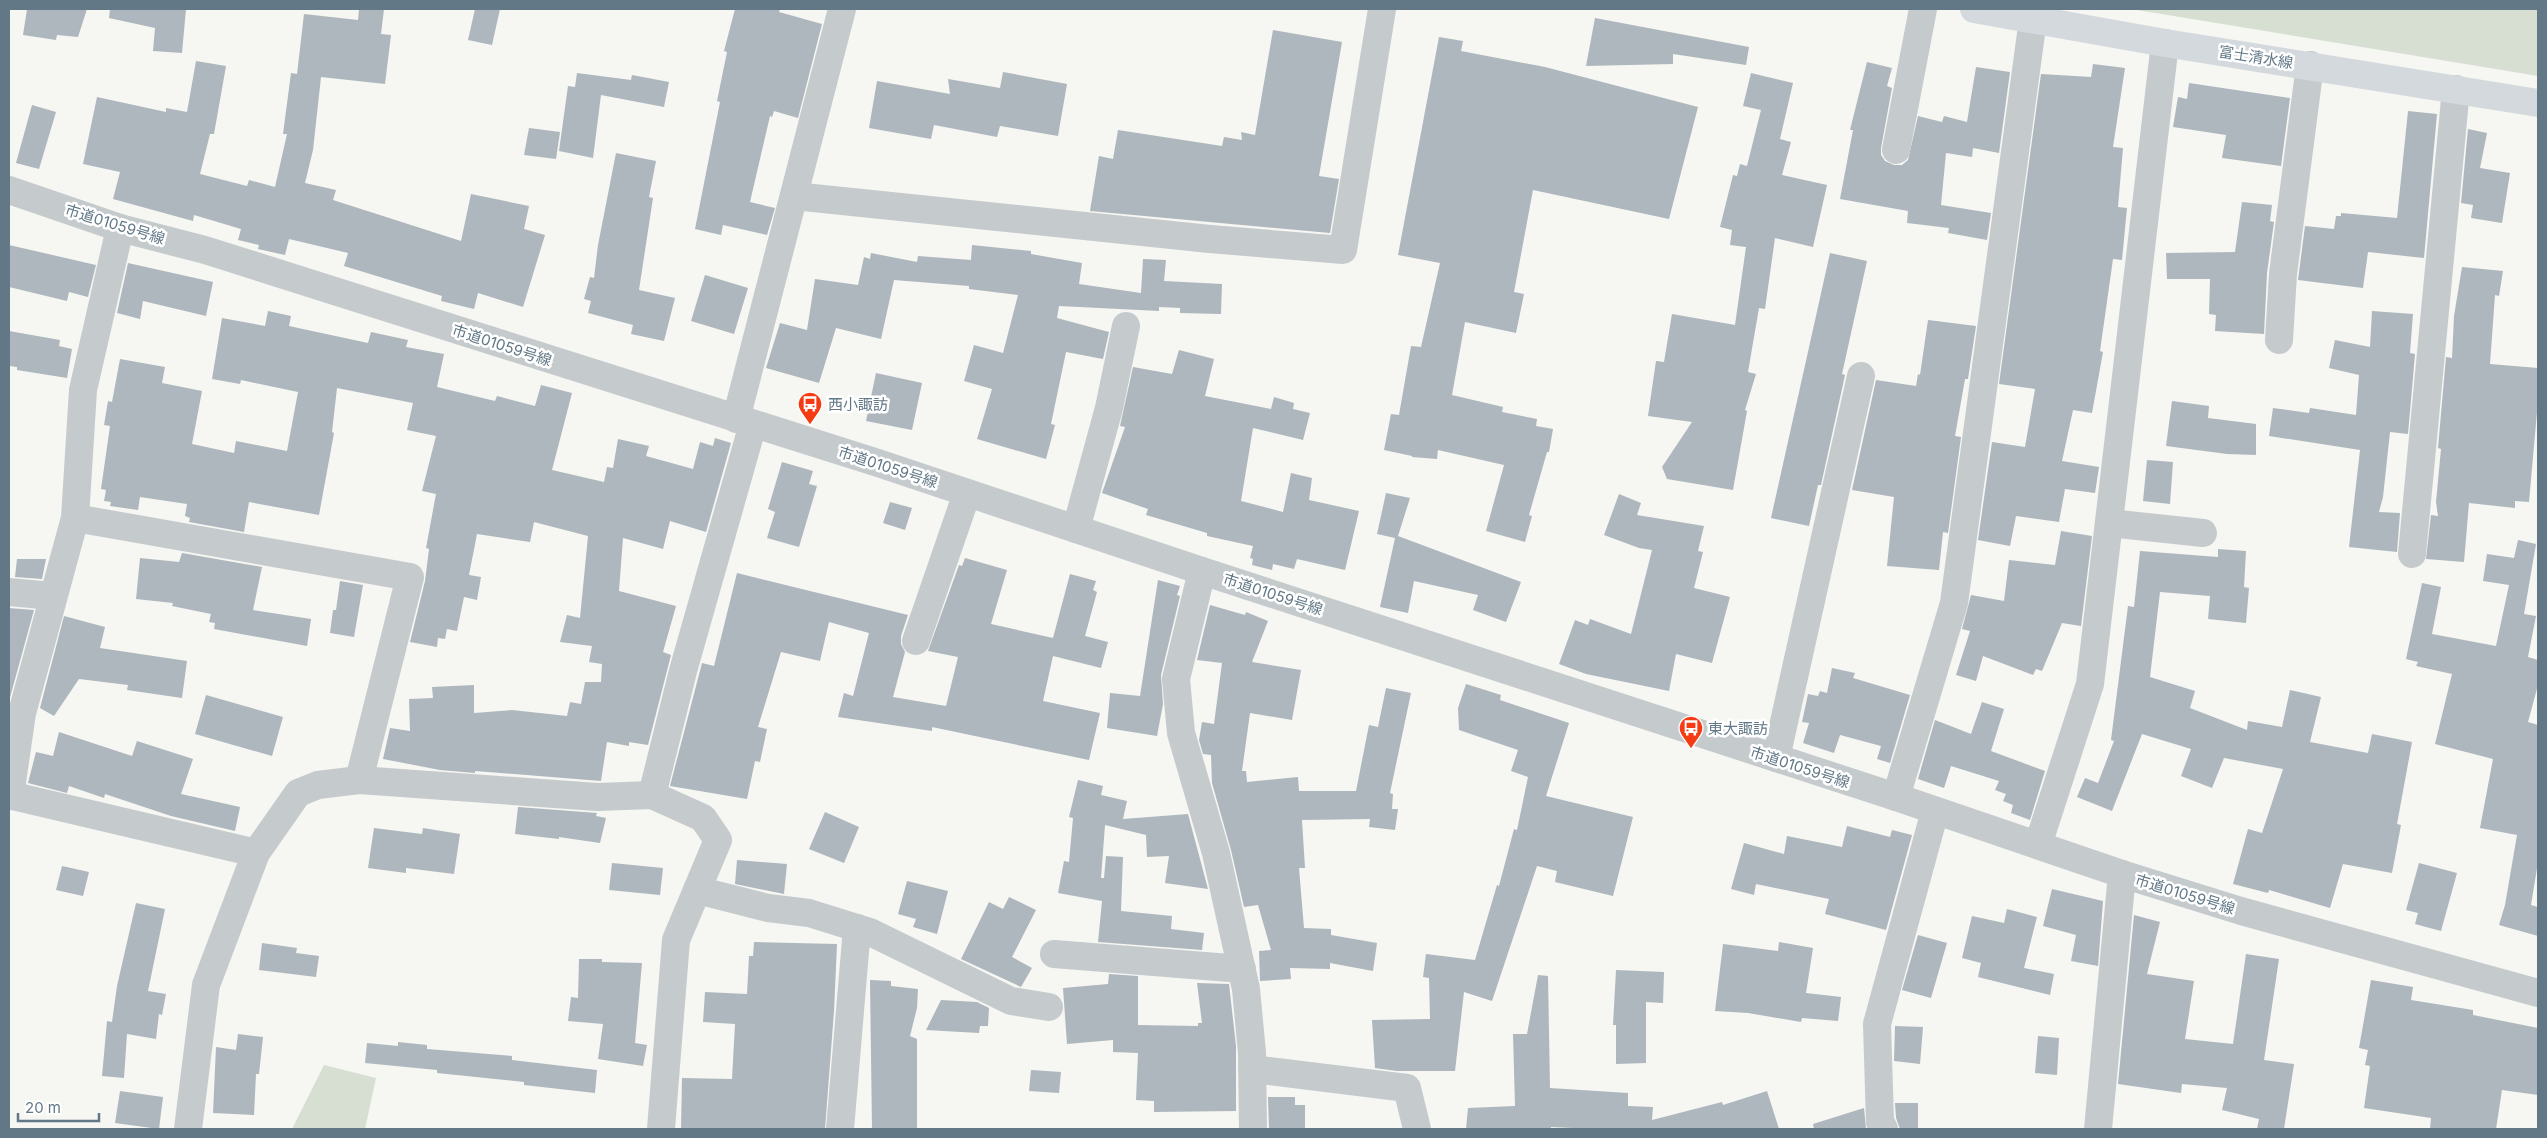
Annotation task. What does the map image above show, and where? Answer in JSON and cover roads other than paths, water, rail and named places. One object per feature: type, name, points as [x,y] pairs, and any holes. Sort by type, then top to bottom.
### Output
[{"type":"main road","name":"富士清水線","points":[[1974,9],[2165,43],[2538,103]]},
{"type":"street","points":[[652,795],[745,422],[794,196],[842,9]]},
{"type":"street","points":[[794,196],[1210,239],[1343,250],[1382,9]]},
{"type":"street","points":[[1896,150],[1923,9]]},
{"type":"street","points":[[1896,797],[1954,604],[2033,19]]},
{"type":"street","points":[[2038,845],[2090,684],[2165,43]]},
{"type":"street","points":[[2279,340],[2283,274],[2310,65]]},
{"type":"street","points":[[2412,554],[2456,89]]},
{"type":"street","name":"市道01059号線","points":[[9,190],[120,228],[205,250],[967,493],[1202,572],[1896,797],[2122,874],[2241,912],[2538,993]]},
{"type":"street","points":[[120,228],[83,390],[75,518],[22,713],[9,796],[256,853]]},
{"type":"street","points":[[1076,529],[1109,408],[1126,326]]},
{"type":"street","points":[[1776,758],[1861,376]]},
{"type":"street","points":[[916,641],[967,493]]},
{"type":"street","points":[[75,518],[410,577],[359,780]]},
{"type":"street","points":[[2109,523],[2204,533]]},
{"type":"street","points":[[1202,572],[1176,679],[1182,732],[1216,853],[1246,989],[1252,1069],[1253,1129]]},
{"type":"street","points":[[9,592],[53,596]]},
{"type":"street","points":[[188,1129],[206,985],[256,853],[298,793],[318,785],[359,780],[597,797],[652,795],[703,818],[718,840],[676,940],[661,1129]]},
{"type":"street","points":[[1884,1129],[1880,1122],[1876,1024],[1934,811]]},
{"type":"street","points":[[2098,1129],[2122,874]]},
{"type":"street","points":[[697,890],[768,908],[809,913],[870,932],[1011,1002],[1049,1007]]},
{"type":"street","points":[[840,1129],[857,928]]},
{"type":"street","points":[[1054,954],[1242,970]]},
{"type":"street","points":[[1252,1069],[1407,1088],[1418,1129]]},
{"type":"place","name":"西小諏訪","points":[[810,425]]},
{"type":"place","name":"東大諏訪","points":[[1691,749]]}]
